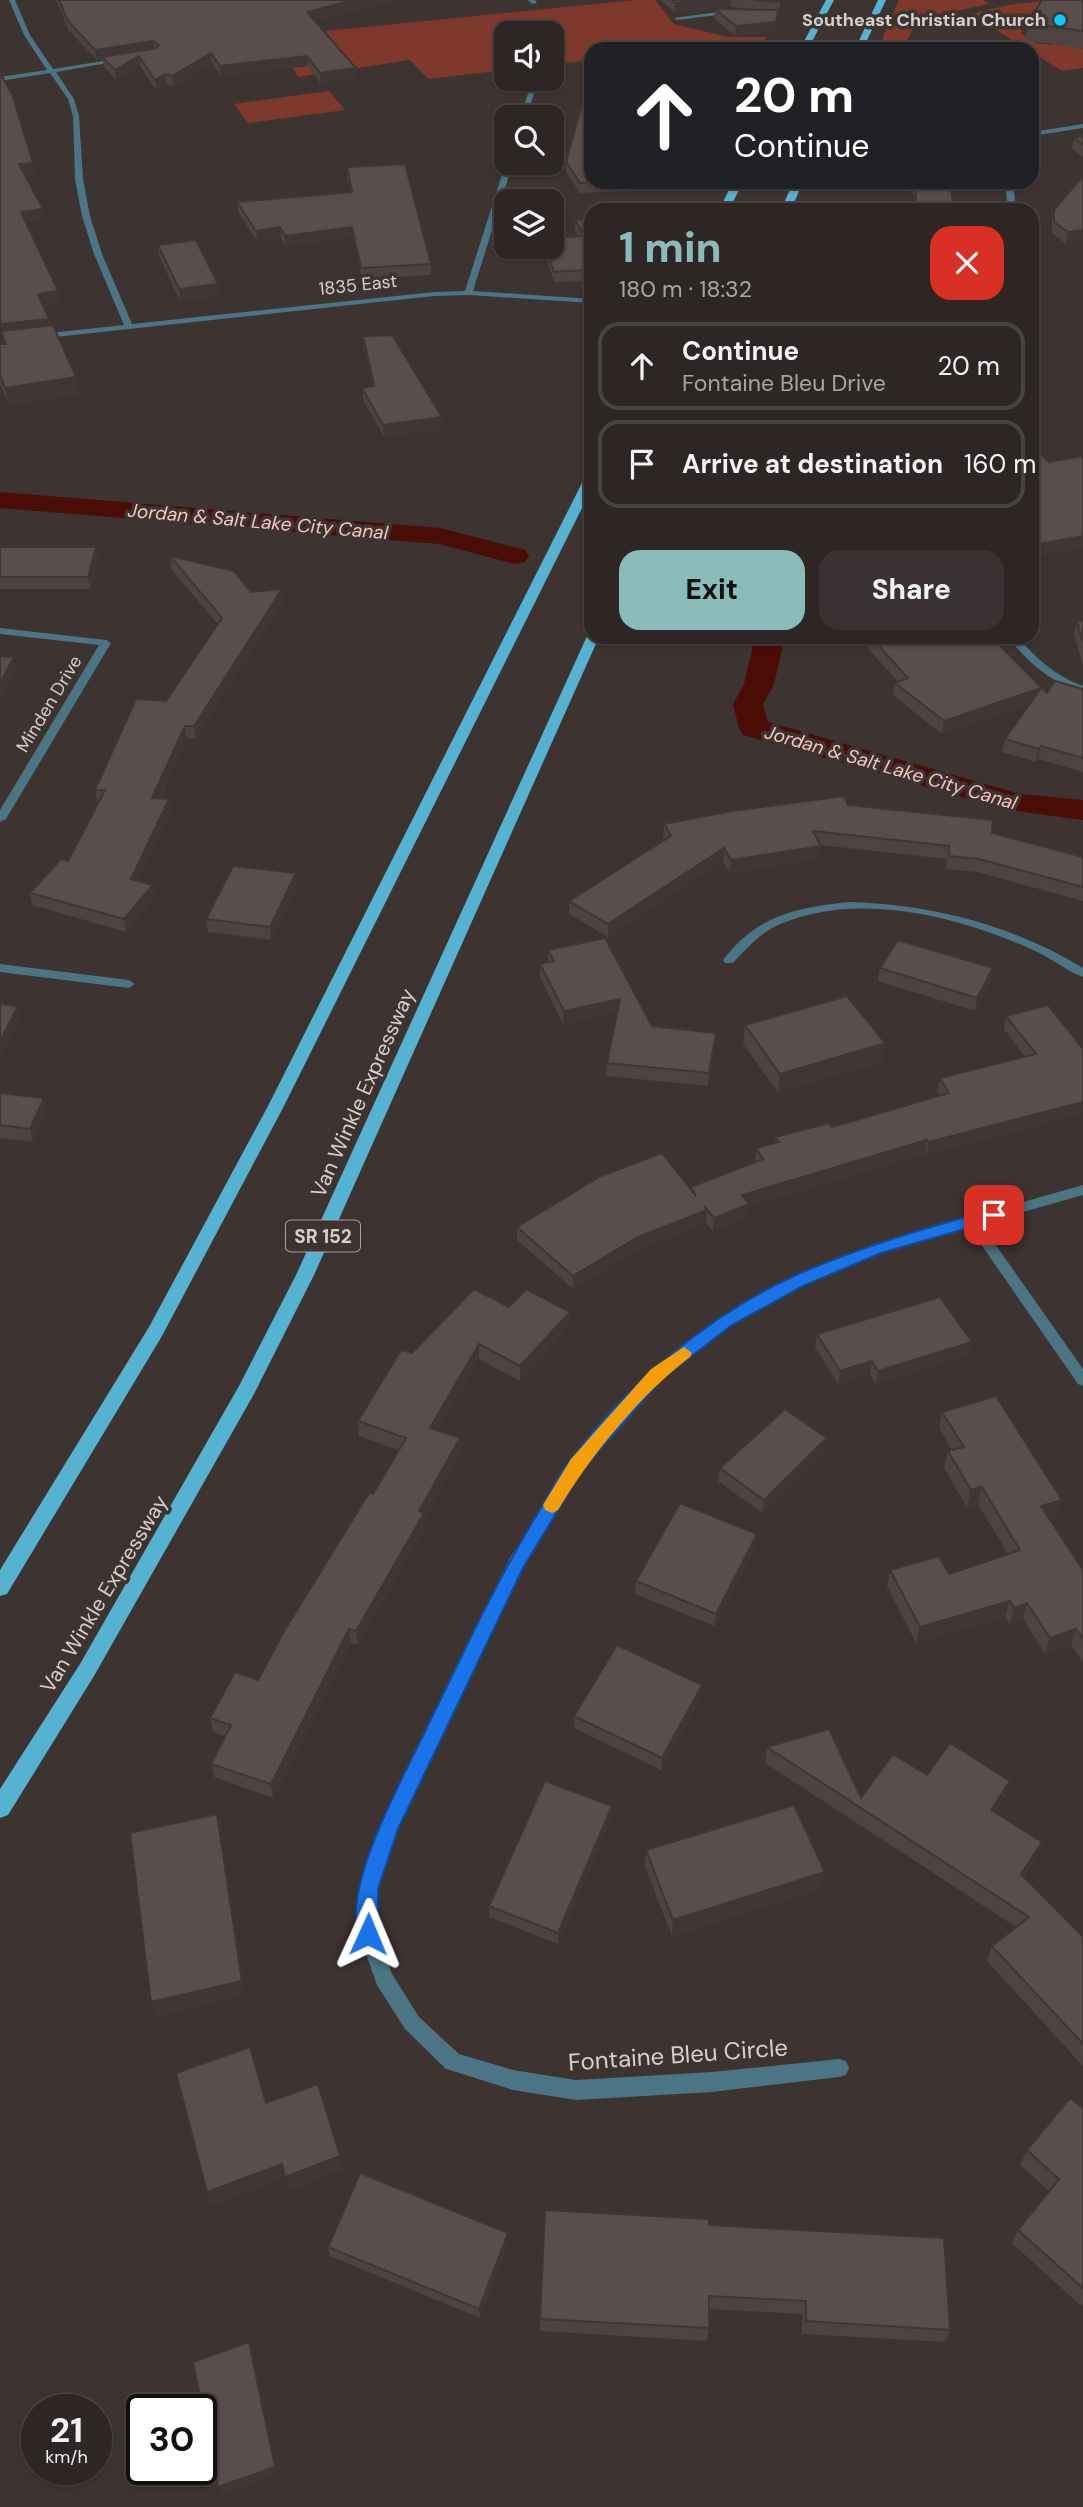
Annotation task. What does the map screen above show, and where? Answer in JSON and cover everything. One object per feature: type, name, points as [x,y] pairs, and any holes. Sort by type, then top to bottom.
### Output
[{"type":"main road","points":[[808,42],[830,0]]},
{"type":"main road","points":[[862,42],[882,0]]},
{"type":"main road","points":[[0,1588],[156,1331],[276,1106],[584,491]]},
{"type":"main road","name":"Van Winkle Expressway","points":[[0,1808],[87,1670],[247,1389],[305,1275],[590,644]]},
{"type":"street","points":[[12,0],[27,35],[67,91],[74,108],[79,179],[86,216],[98,254],[129,327]]},
{"type":"street","points":[[677,18],[728,9],[743,12]]},
{"type":"street","points":[[0,79],[129,59]]},
{"type":"street","points":[[1039,133],[1083,126]]},
{"type":"street","points":[[468,293],[505,175]]},
{"type":"street","name":"1835 East","points":[[26,339],[372,299],[468,293],[584,300]]},
{"type":"street","name":"Minden Drive","points":[[0,631],[106,643],[0,819]]},
{"type":"street","points":[[1019,644],[1043,670],[1061,682],[1083,689]]},
{"type":"street","points":[[729,960],[750,937],[779,920],[822,909],[872,907],[917,911],[973,922],[1009,933],[1059,956],[1083,973]]},
{"type":"street","points":[[0,968],[129,984]]},
{"type":"street","name":"Fontaine Bleu Circle","points":[[838,2068],[712,2082],[576,2090],[513,2080],[453,2062],[412,2023],[384,1979],[368,1934],[368,1889],[388,1828],[516,1563],[577,1464],[657,1374],[726,1321],[798,1281],[876,1249],[1083,1190]]},
{"type":"street","points":[[972,1221],[1083,1380]]},
{"type":"shaded area","points":[[635,0],[655,0],[674,24],[728,37],[766,37],[764,42],[584,42],[584,61],[564,63],[564,21],[494,21],[494,71],[428,79],[410,60],[298,77],[276,36]]},
{"type":"shaded area","points":[[899,0],[983,0],[989,4],[918,19],[906,42],[881,42]]},
{"type":"shaded area","points":[[1052,0],[1032,29],[1022,28],[1021,33],[1034,42],[1015,42],[971,14],[1008,5]]},
{"type":"shaded area","points":[[1056,40],[1083,49],[1083,68],[1062,71],[1039,57],[1039,43],[1051,45]]},
{"type":"shaded area","points":[[329,91],[345,110],[248,123],[234,104]]},
{"type":"building","points":[[59,0],[354,0],[307,12],[356,68],[320,73],[307,56],[220,66],[211,53],[172,76],[165,74],[155,80],[139,56],[115,70],[102,57],[157,48],[159,45],[153,41],[95,50],[68,21]]},
{"type":"building","points":[[672,0],[707,0],[675,3]]},
{"type":"building","points":[[1042,0],[1083,0],[1083,31],[1028,23]]},
{"type":"building","points":[[715,9],[778,10],[776,22],[736,26]]},
{"type":"building","points":[[0,73],[12,94],[33,163],[19,164],[43,209],[21,212],[58,291],[38,294],[49,319],[0,324]]},
{"type":"building","points":[[584,97],[584,183],[580,183],[566,162]]},
{"type":"building","points":[[1083,136],[1083,144],[1074,138]]},
{"type":"building","points":[[405,164],[431,264],[361,268],[352,227],[285,236],[280,227],[256,231],[237,202],[352,192],[347,167]]},
{"type":"building","points":[[1083,176],[1083,230],[1068,232],[1054,222],[1054,210]]},
{"type":"building","points":[[915,189],[951,189],[953,203],[916,203]]},
{"type":"building","points":[[575,219],[584,220],[584,236]]},
{"type":"building","points":[[584,236],[584,270],[554,272],[550,259],[564,259],[564,237]]},
{"type":"building","points":[[196,240],[218,284],[179,289],[158,245]]},
{"type":"building","points":[[53,325],[76,377],[5,388],[0,376],[0,344],[6,344],[1,331]]},
{"type":"building","points":[[392,335],[442,417],[383,425],[362,388],[374,386],[363,336]]},
{"type":"building","points":[[1039,453],[1049,462],[1083,456],[1083,536],[1039,544]]},
{"type":"building","points":[[0,547],[96,547],[88,577],[0,577]]},
{"type":"building","points":[[170,556],[234,571],[251,592],[282,589],[194,726],[185,726],[152,798],[169,799],[131,879],[153,885],[124,919],[30,893],[61,859],[68,861],[105,790],[95,790],[136,699],[166,701],[222,618]]},
{"type":"building","points":[[1077,621],[1083,621],[1083,643]]},
{"type":"building","points":[[877,644],[998,644],[1047,693],[1055,681],[1083,689],[1083,758],[1005,739],[1041,688],[944,721],[895,683],[908,678]]},
{"type":"building","points":[[0,656],[14,657],[0,683]]},
{"type":"building","points":[[844,796],[848,805],[993,820],[992,833],[1083,857],[1083,887],[979,859],[949,856],[949,846],[813,831],[821,846],[731,860],[724,848],[608,924],[569,901],[671,836],[664,824],[732,811]]},
{"type":"building","points":[[233,866],[296,873],[270,927],[206,919]]},
{"type":"building","points":[[605,938],[652,1026],[716,1033],[709,1073],[607,1063],[620,999],[564,1011],[540,964],[554,961],[548,950]]},
{"type":"building","points":[[898,940],[993,968],[977,998],[880,968]]},
{"type":"building","points":[[847,996],[885,1043],[780,1074],[745,1025]]},
{"type":"building","points":[[0,1004],[18,1006],[0,1041]]},
{"type":"building","points":[[1048,1005],[1083,1049],[1083,1102],[929,1142],[927,1140],[742,1195],[749,1204],[714,1218],[704,1206],[707,1210],[638,1237],[573,1276],[517,1227],[601,1176],[662,1153],[696,1196],[691,1187],[763,1159],[756,1148],[779,1142],[775,1137],[829,1123],[832,1127],[949,1093],[940,1078],[1036,1054],[1006,1016]]},
{"type":"building","points":[[0,1093],[44,1098],[30,1129],[0,1125]]},
{"type":"building","points":[[474,1289],[509,1307],[526,1289],[570,1312],[520,1366],[479,1344],[430,1428],[460,1438],[419,1511],[424,1513],[356,1631],[349,1629],[271,1784],[211,1764],[231,1725],[210,1718],[235,1672],[258,1680],[283,1633],[406,1438],[358,1421],[401,1350],[412,1353]]},
{"type":"building","points":[[940,1297],[972,1342],[878,1371],[872,1361],[840,1371],[817,1334]]},
{"type":"building","points":[[996,1396],[1062,1500],[1041,1506],[1083,1570],[1083,1639],[1076,1629],[1050,1638],[1027,1603],[1014,1608],[1010,1601],[920,1627],[890,1570],[939,1556],[949,1574],[1020,1550],[982,1487],[971,1490],[948,1451],[964,1447],[942,1412]]},
{"type":"building","points":[[785,1409],[827,1438],[764,1500],[720,1468]]},
{"type":"building","points":[[680,1503],[757,1534],[716,1614],[636,1581]]},
{"type":"building","points":[[617,1645],[702,1685],[662,1758],[574,1716]]},
{"type":"building","points":[[829,1729],[861,1798],[893,1754],[927,1775],[950,1743],[1010,1781],[991,1810],[1042,1842],[1021,1874],[1083,1937],[1083,2044],[992,1946],[1029,1917],[767,1747]]},
{"type":"building","points":[[545,1781],[612,1806],[558,1933],[489,1906]]},
{"type":"building","points":[[794,1805],[825,1872],[673,1920],[646,1850]]},
{"type":"building","points":[[217,1814],[242,1981],[151,2002],[130,1833]]},
{"type":"building","points":[[250,2047],[266,2103],[318,2084],[340,2156],[285,2177],[282,2164],[207,2192],[176,2073]]},
{"type":"building","points":[[1070,2098],[1083,2108],[1083,2288],[1018,2230],[1059,2179],[1027,2150]]},
{"type":"building","points":[[360,2173],[508,2233],[479,2309],[328,2247]]},
{"type":"building","points":[[545,2210],[709,2219],[709,2225],[944,2238],[950,2330],[806,2321],[806,2301],[709,2296],[709,2328],[540,2319]]},
{"type":"building","points":[[249,2342],[275,2467],[218,2487],[217,2394],[199,2394],[193,2362]]},
{"type":"waterway","name":"Jordan & Salt Lake City Canal","points":[[0,500],[440,536],[515,556]]},
{"type":"waterway","name":"Jordan & Salt Lake City Canal","points":[[768,644],[759,684],[748,704],[754,728],[1019,803],[1083,810]]},
{"type":"slow traffic","points":[[552,1505],[577,1464],[657,1374],[684,1353]]},
{"type":"place","name":"Southeast Christian Church","points":[[1060,20]]},
{"type":"route","points":[[368,1934],[368,1889],[388,1828],[516,1563],[577,1464],[657,1374],[726,1321],[798,1281],[876,1249],[994,1215]]}]
